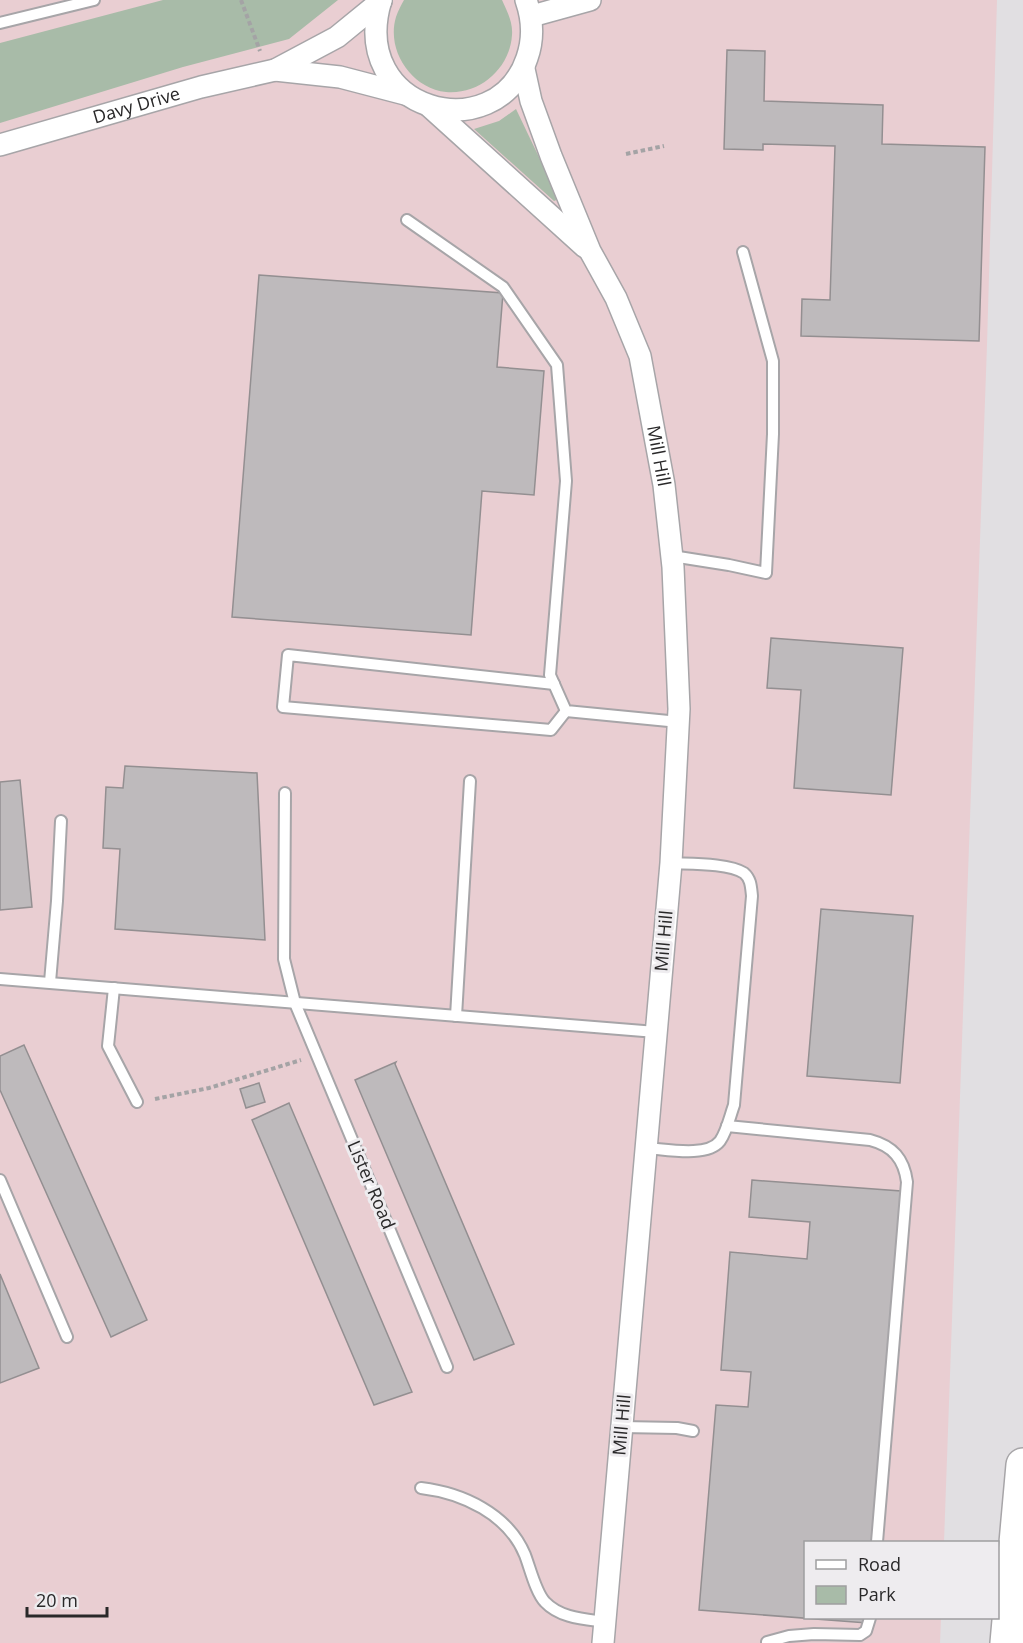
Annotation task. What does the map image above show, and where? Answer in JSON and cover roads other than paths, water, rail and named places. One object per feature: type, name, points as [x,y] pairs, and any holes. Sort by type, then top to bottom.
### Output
[{"type":"highway","points":[[1007,1643],[1023,1466]]},
{"type":"street","points":[[381,0],[375,24],[376,48],[387,73],[405,94],[429,106],[457,110],[483,105],[507,91],[524,69],[532,43],[529,8],[590,0]]},
{"type":"street","name":"Davy Drive","points":[[0,145],[201,87],[271,70],[337,37],[381,0]]},
{"type":"street","name":"Mill Hill","points":[[524,69],[531,101],[547,145],[590,251],[616,298],[640,356],[664,484],[672,556],[679,722],[671,863],[603,1643]]},
{"type":"street","name":"Davy Drive","points":[[271,70],[340,77],[405,94]]},
{"type":"street","name":"Mill Hill","points":[[429,106],[590,251]]},
{"type":"lane","points":[[0,23],[94,0]]},
{"type":"lane","points":[[407,220],[503,287],[557,365],[566,481],[550,675],[566,711]]},
{"type":"lane","points":[[672,556],[766,573],[773,434],[773,361],[743,252]]},
{"type":"lane","points":[[554,684],[288,656],[283,707],[551,730],[566,711]]},
{"type":"lane","points":[[566,711],[679,722]]},
{"type":"lane","points":[[456,1016],[470,781]]},
{"type":"lane","name":"Lister Road","points":[[285,793],[284,959],[295,1003],[447,1367]]},
{"type":"lane","points":[[50,982],[61,821]]},
{"type":"lane","points":[[646,1148],[701,1151],[719,1142],[734,1105],[752,896],[750,882],[743,873],[728,868],[671,863]]},
{"type":"lane","points":[[0,979],[656,1032]]},
{"type":"lane","points":[[114,988],[108,1046],[136,1102]]},
{"type":"lane","points":[[727,1126],[870,1140],[881,1143],[892,1150],[901,1159],[906,1170],[907,1182],[876,1541]]},
{"type":"lane","points":[[0,1180],[68,1337]]},
{"type":"lane","points":[[622,1427],[677,1428],[693,1431]]},
{"type":"lane","points":[[421,1488],[446,1492],[483,1507],[497,1518],[522,1547],[543,1600],[562,1614],[605,1622]]},
{"type":"lane","points":[[767,1642],[789,1636],[814,1634],[860,1635],[866,1631],[869,1619]]}]
